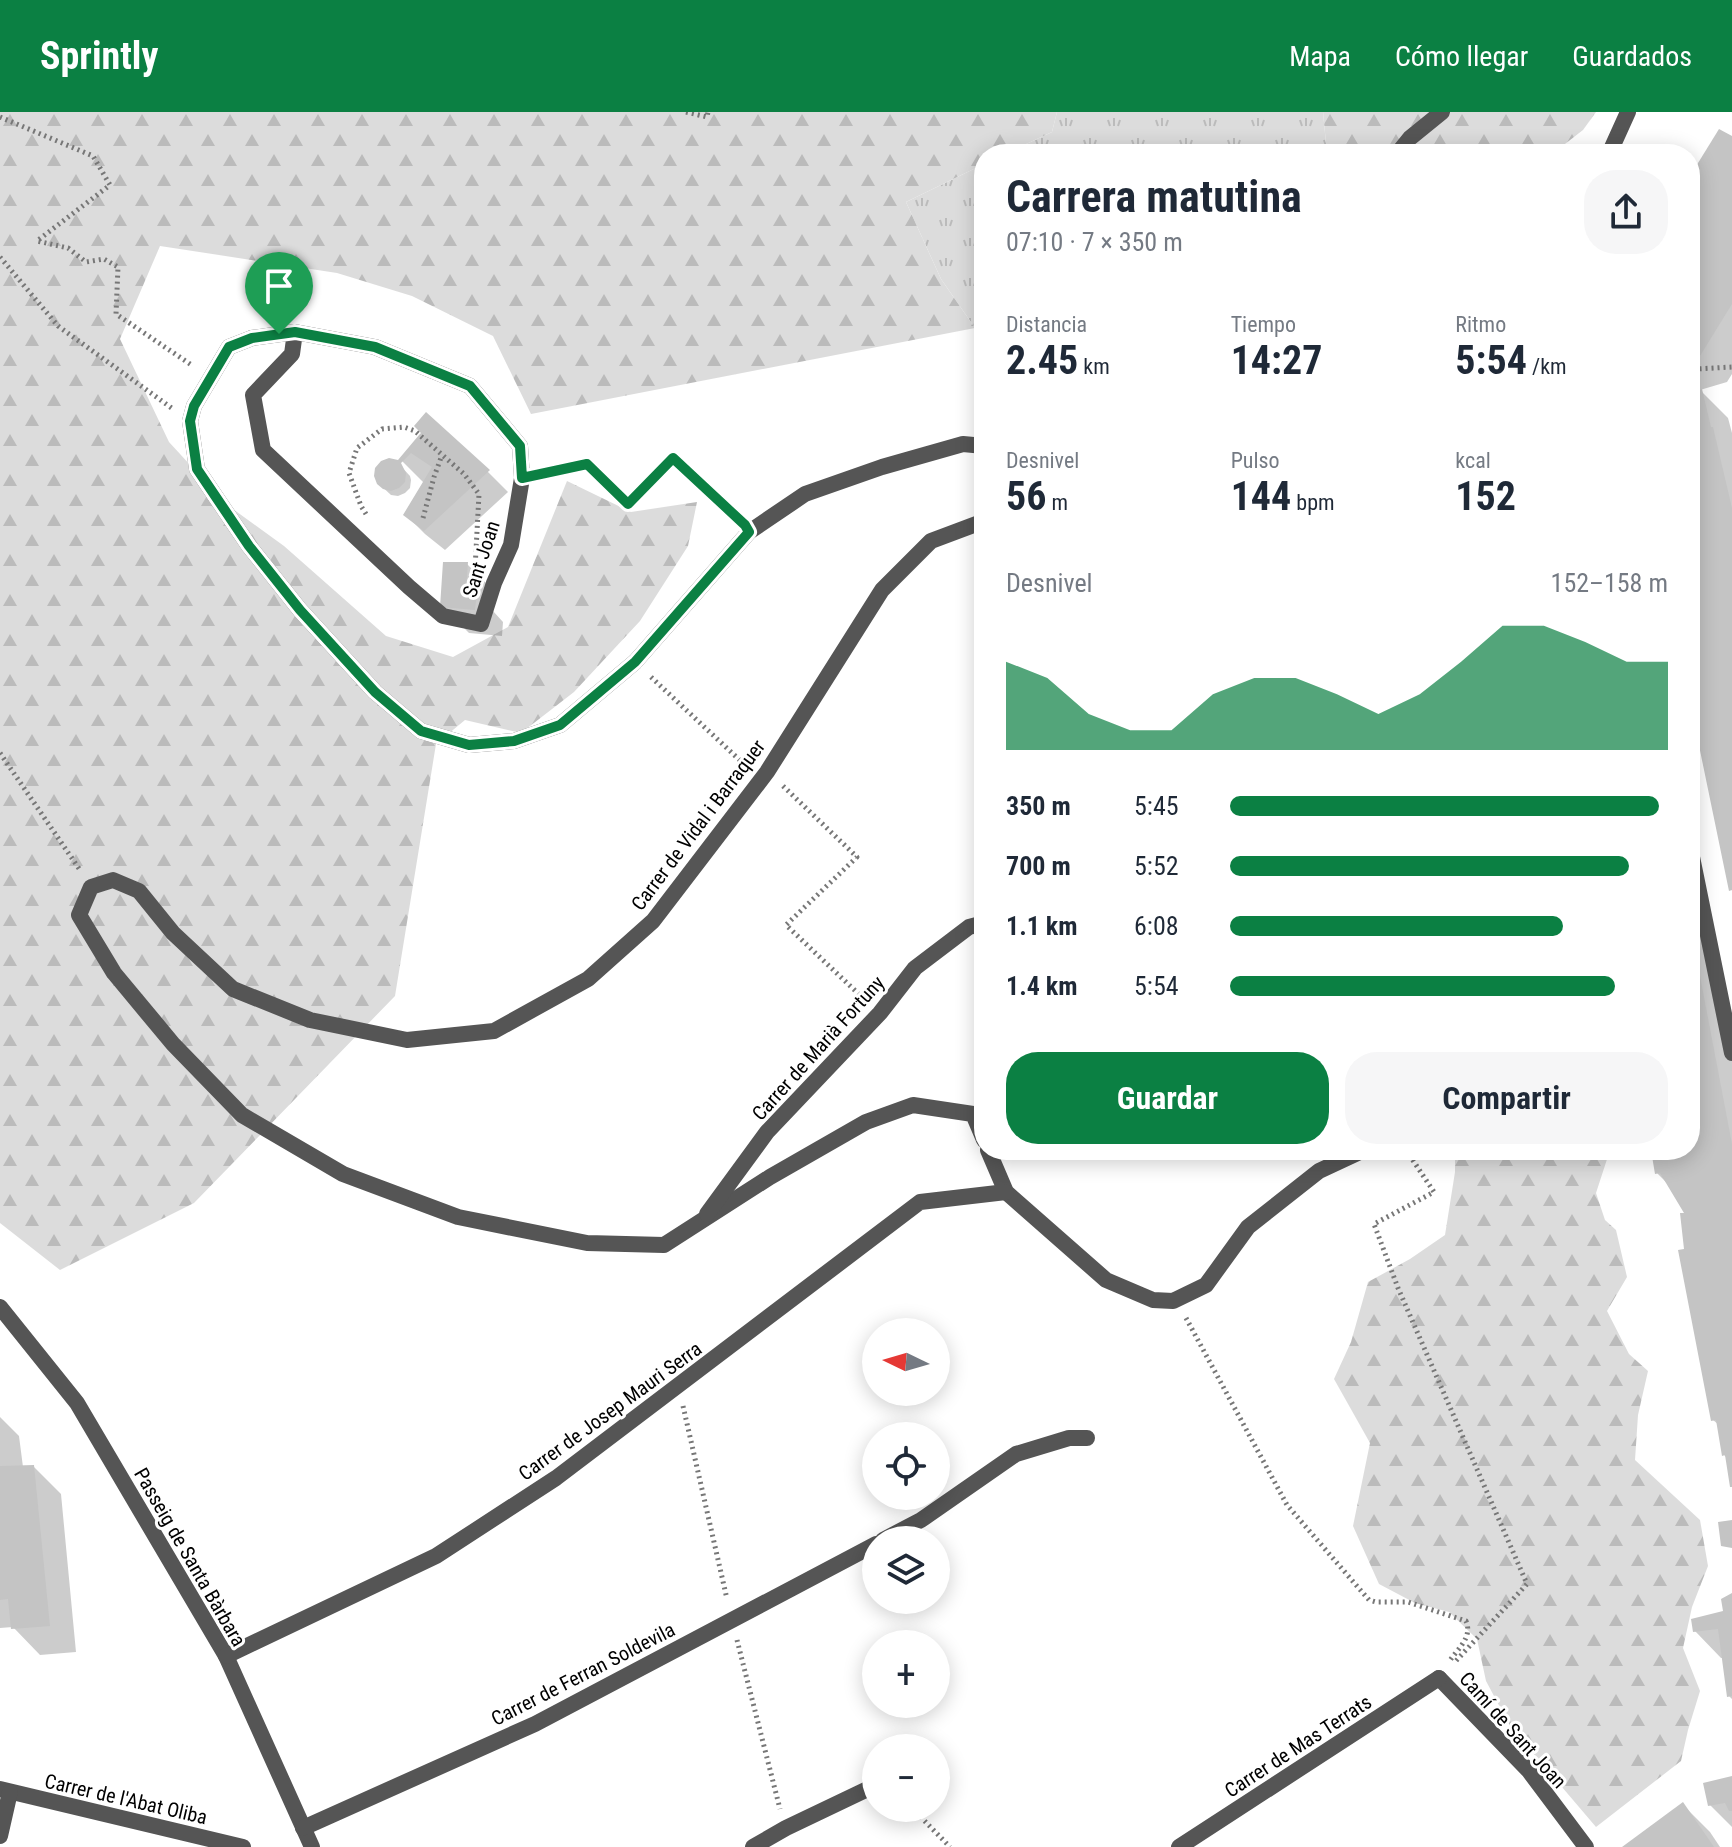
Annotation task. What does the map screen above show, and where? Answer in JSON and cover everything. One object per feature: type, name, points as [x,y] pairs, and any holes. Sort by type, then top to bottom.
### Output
[{"type":"street","points":[[1405,144],[1442,112]]},
{"type":"street","points":[[1614,144],[1628,112]]},
{"type":"street","name":"Sant Joan","points":[[211,377],[229,347],[252,338],[295,332],[375,347],[470,386],[520,446],[522,478],[511,545],[494,583],[481,624],[443,616],[263,450],[253,395],[292,354],[295,332]]},
{"type":"street","points":[[211,377],[194,406],[190,421],[197,469],[249,546],[300,610],[375,692],[421,731],[469,745],[514,741],[560,725],[635,662],[749,532],[805,494],[869,471],[963,444],[974,445]]},
{"type":"street","name":"Carrer de Vidal i Barraquer","points":[[91,887],[113,880],[139,891],[173,933],[233,989],[310,1020],[407,1040],[494,1031],[588,979],[653,921],[762,778],[882,590],[931,541],[974,525]]},
{"type":"street","points":[[91,887],[79,915],[114,973],[173,1044],[242,1115],[343,1174],[458,1217],[587,1243],[664,1245],[770,1177],[866,1122],[913,1105],[974,1116]]},
{"type":"street","points":[[1700,896],[1732,1053]]},
{"type":"street","name":"Carrer de Marià Fortuny","points":[[701,1222],[767,1132],[880,1013],[915,968],[974,926]]},
{"type":"street","points":[[992,1160],[1006,1192],[1106,1280],[1153,1300],[1173,1301],[1206,1285],[1248,1227],[1319,1171],[1343,1160]]},
{"type":"street","name":"Carrer de Josep Mauri Serra","points":[[226,1656],[436,1556],[556,1478],[920,1202],[1006,1192]]},
{"type":"street","name":"Passeig de Santa Bàrbara","points":[[0,1307],[77,1403],[226,1656],[312,1847]]},
{"type":"street","points":[[910,1526],[1016,1454],[1069,1438],[1087,1438]]},
{"type":"street","name":"Carrer de Ferran Soldevila","points":[[303,1828],[535,1724],[862,1551]]},
{"type":"street","name":"Carrer de Mas Terrats","points":[[1179,1847],[1439,1678]]},
{"type":"street","name":"Camí de Sant Joan","points":[[1439,1678],[1529,1771],[1586,1847]]},
{"type":"street","points":[[0,1836],[5,1791]]},
{"type":"street","name":"Carrer de l'Abat Oliba","points":[[5,1791],[243,1847]]},
{"type":"street","points":[[753,1847],[862,1792]]},
{"type":"path","points":[[686,112],[707,117],[708,112]]},
{"type":"path","points":[[0,117],[93,156],[110,185],[37,241],[68,248],[86,262],[104,259],[118,267],[116,314],[211,377]]},
{"type":"path","points":[[0,257],[58,326],[190,421]]},
{"type":"path","points":[[1700,369],[1732,367]]},
{"type":"path","points":[[361,506],[349,473],[357,448],[382,429],[404,427],[415,431],[464,474],[479,494],[474,569]]},
{"type":"path","points":[[423,518],[442,455]]},
{"type":"path","points":[[522,478],[587,464],[628,504],[673,458],[749,532]]},
{"type":"path","points":[[635,662],[749,769],[857,857],[786,925],[880,1013]]},
{"type":"path","points":[[0,753],[91,887]]},
{"type":"path","points":[[1413,1160],[1434,1192],[1374,1224],[1398,1288],[1527,1584],[1439,1678]]},
{"type":"path","points":[[1173,1301],[1188,1320],[1287,1505],[1369,1600],[1408,1602],[1466,1621],[1468,1625],[1463,1645],[1439,1678]]},
{"type":"path","points":[[679,1386],[732,1620],[786,1828]]},
{"type":"path","points":[[926,1822],[950,1847]]},
{"type":"green space","points":[[0,112],[1057,112],[1052,132],[1026,144],[974,144],[974,169],[906,202],[941,279],[974,328],[531,414],[493,336],[412,296],[337,273],[160,246],[120,339],[169,442],[226,504],[284,546],[386,636],[453,657],[508,627],[567,481],[631,512],[697,502],[688,546],[640,621],[574,692],[521,733],[465,720],[436,744],[395,996],[194,1203],[60,1270],[0,1223]]},
{"type":"green space","points":[[1057,112],[1323,112],[1326,144],[1026,144],[1052,132]]},
{"type":"green space","points":[[1323,112],[1596,112],[1583,130],[1565,144],[1326,144]]},
{"type":"green space","points":[[974,169],[974,327],[941,279],[906,202]]},
{"type":"green space","points":[[1455,1160],[1607,1160],[1596,1193],[1605,1220],[1616,1230],[1627,1277],[1607,1311],[1629,1354],[1648,1371],[1638,1415],[1635,1460],[1700,1520],[1708,1566],[1692,1607],[1683,1648],[1700,1691],[1681,1761],[1596,1827],[1510,1726],[1486,1681],[1477,1639],[1449,1612],[1415,1603],[1379,1584],[1353,1526],[1370,1443],[1334,1379],[1351,1342],[1368,1282],[1445,1235]]},
{"type":"building","points":[[1719,129],[1732,136],[1732,304],[1700,356],[1700,160]]},
{"type":"building","points":[[1700,390],[1713,427],[1732,508],[1732,890],[1729,891],[1700,750]]},
{"type":"building","points":[[426,412],[490,470],[424,531],[403,515],[432,467],[411,453],[401,463],[406,473],[405,482],[391,491],[377,484],[374,476],[375,468],[381,461],[389,458],[398,460],[421,433],[414,426]]},
{"type":"building","points":[[443,562],[468,562],[466,591],[477,593],[475,610],[440,607]]},
{"type":"building","points":[[1700,976],[1732,1144],[1732,1487],[1725,1455],[1722,1456],[1716,1420],[1711,1421],[1678,1250],[1684,1249],[1680,1213],[1684,1213],[1660,1173],[1655,1174],[1653,1160],[1700,1160]]},
{"type":"building","points":[[34,1465],[50,1626],[11,1629],[8,1599],[0,1600],[0,1466]]},
{"type":"building","points":[[1732,1520],[1732,1548],[1721,1546],[1718,1522]]},
{"type":"building","points":[[1732,1593],[1732,1696],[1727,1697],[1718,1629],[1693,1632],[1691,1619],[1723,1611],[1721,1599]]},
{"type":"building","points":[[1732,1776],[1732,1811],[1725,1803],[1708,1806],[1703,1783]]},
{"type":"building","points":[[1683,1802],[1714,1847],[1622,1847]]},
{"type":"route","points":[[295,332],[375,347],[470,386],[520,446],[522,478],[587,464],[628,504],[673,458],[749,532],[635,662],[560,725],[514,741],[469,745],[421,731],[375,692],[300,610],[249,546],[197,469],[190,421],[194,406],[229,347],[252,338],[279,334],[295,332]]}]
